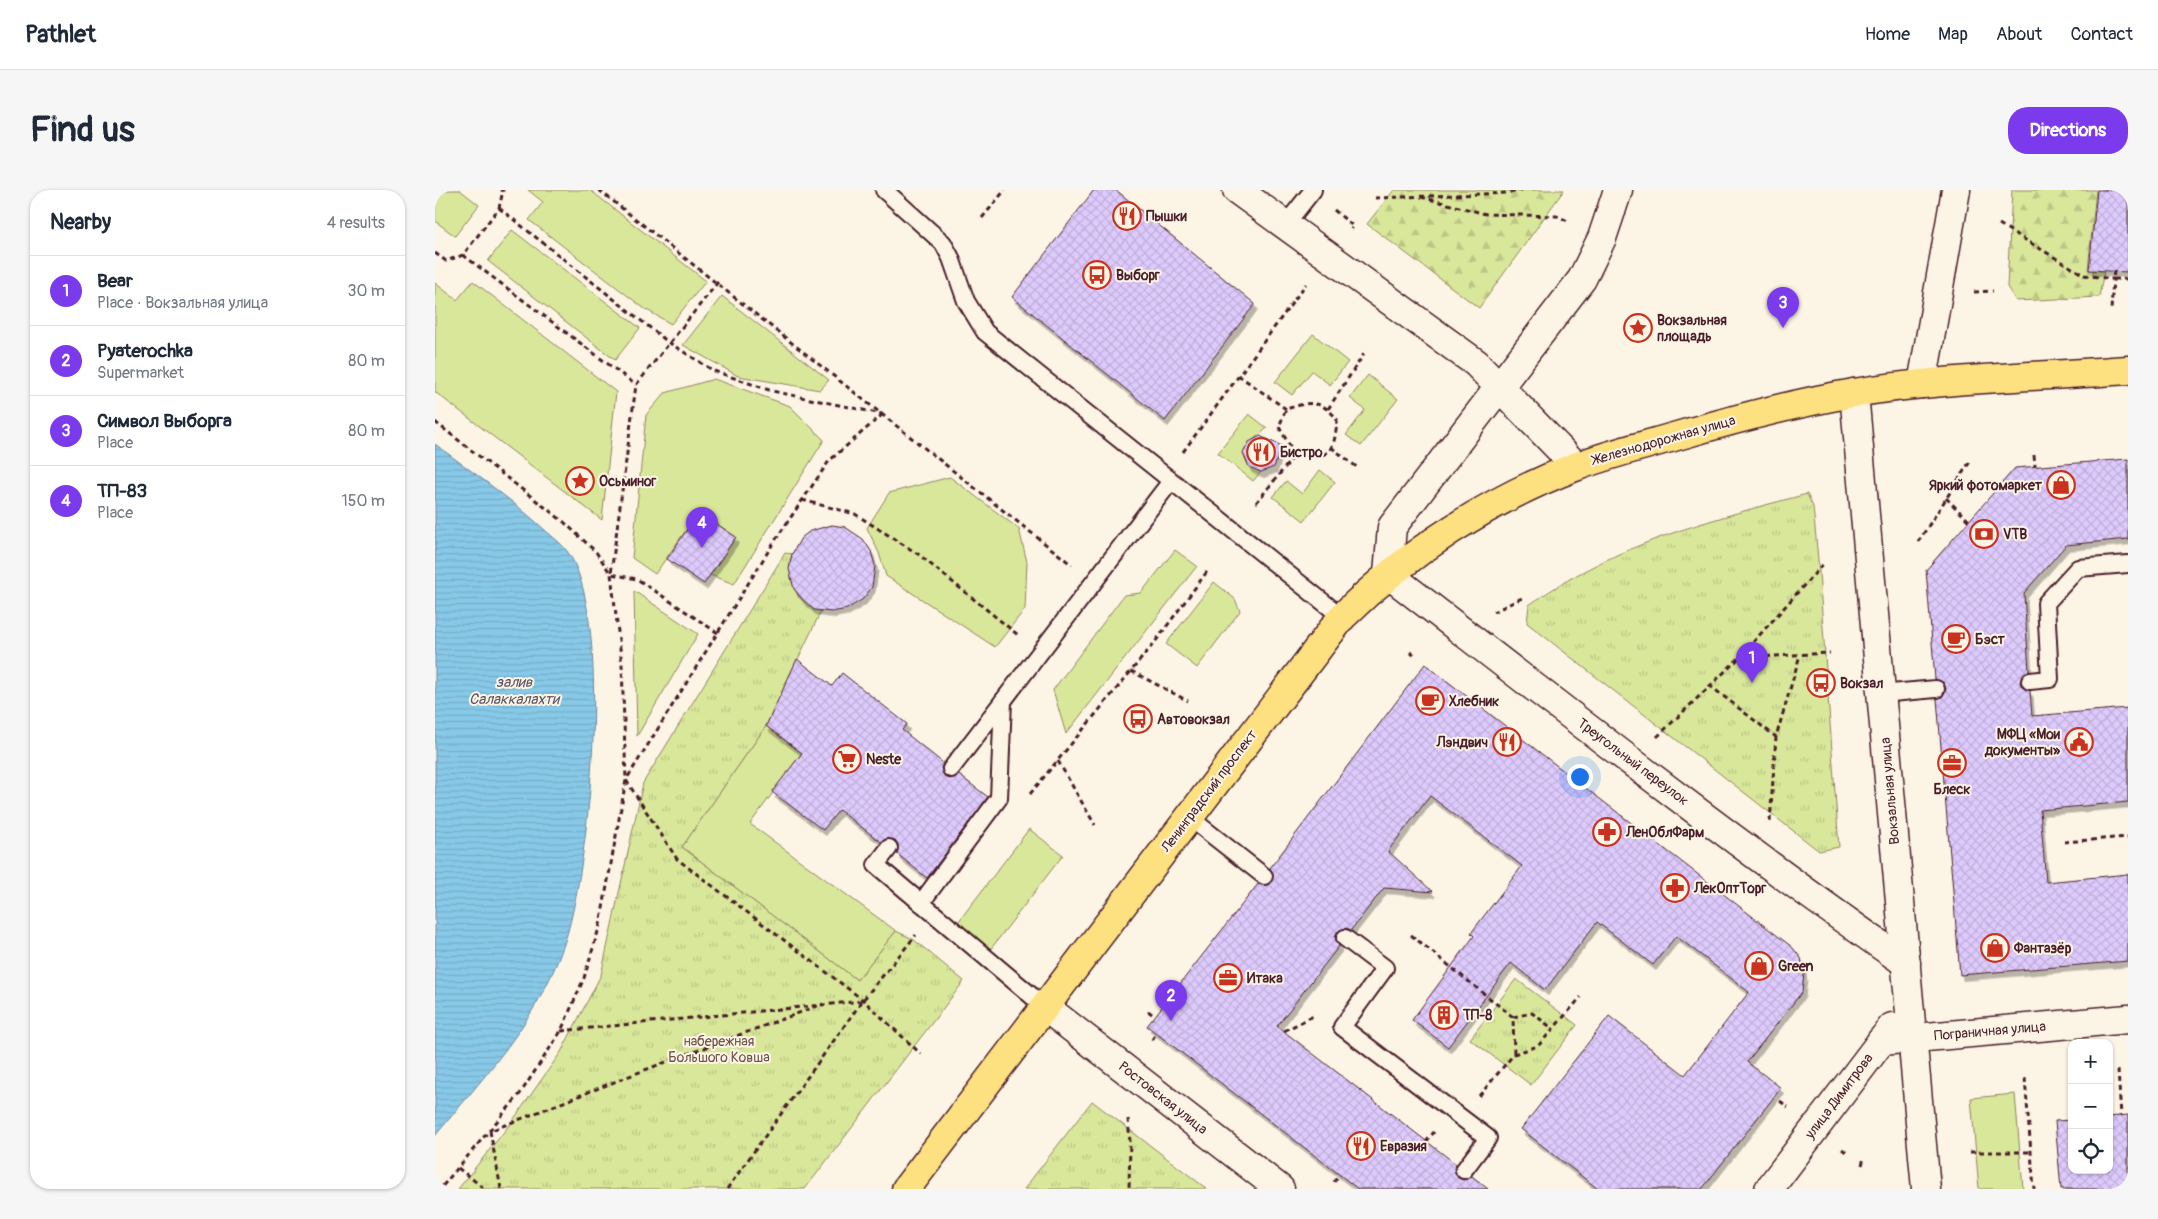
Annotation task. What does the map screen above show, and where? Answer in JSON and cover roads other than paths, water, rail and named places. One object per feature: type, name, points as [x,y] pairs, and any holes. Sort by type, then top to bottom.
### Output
[{"type":"main road","name":"Железнодорожная улица","points":[[1576,466],[1758,413],[1854,393],[1922,384],[2128,370]]},
{"type":"main road","name":"Ленинградский проспект","points":[[906,1189],[1342,617],[1388,574],[1463,521],[1517,492],[1576,466]]},
{"type":"street","name":"Железнодорожная улица","points":[[1237,190],[1287,224],[1476,363],[1576,466]]},
{"type":"street","points":[[1388,574],[1393,527],[1583,279],[1602,238],[1618,190]]},
{"type":"street","points":[[1922,384],[1956,190]]},
{"type":"street","name":"Вокзальная улица","points":[[1854,393],[1926,1189]]},
{"type":"street","name":"Треугольный переулок","points":[[1388,574],[1625,757],[1814,899],[1906,964]]},
{"type":"street","name":"улица Димитрова","points":[[1769,1189],[1910,1004]]},
{"type":"street","name":"Ростовская улица","points":[[1045,1007],[1280,1189]]},
{"type":"street","name":"Пограничная улица","points":[[1881,1041],[2128,1019]]},
{"type":"lane","points":[[884,190],[943,243],[951,258],[966,301],[985,332],[1342,617]]},
{"type":"lane","points":[[1287,224],[1313,190]]},
{"type":"lane","points":[[951,769],[1171,481]]},
{"type":"lane","points":[[2030,681],[2050,679],[2046,603],[2078,568],[2128,564]]},
{"type":"lane","points":[[1881,694],[1936,689]]},
{"type":"lane","points":[[927,908],[999,798],[1003,701]]},
{"type":"lane","points":[[1189,817],[1264,876]]},
{"type":"lane","points":[[889,848],[876,865],[1045,1007]]},
{"type":"lane","points":[[1345,938],[1385,968],[1342,1027],[1488,1138],[1464,1170]]},
{"type":"water","name":"залив Салаккалахти","points":[[435,444],[520,508],[567,551],[581,583],[590,629],[594,684],[589,806],[582,863],[573,911],[563,947],[539,999],[508,1047],[435,1136]]},
{"type":"place","name":"Пышки","points":[[1127,216]]},
{"type":"place","name":"Выборг","points":[[1097,275]]},
{"type":"place","name":"Вокзальная площадь","points":[[1638,328]]},
{"type":"place","name":"Символ Выборга","points":[[1783,328]]},
{"type":"place","name":"Бистро","points":[[1261,452]]},
{"type":"place","name":"Осьминог","points":[[580,481]]},
{"type":"place","name":"Яркий фотомаркет","points":[[2061,485]]},
{"type":"place","name":"VTB","points":[[1984,534]]},
{"type":"place","name":"ТП-83","points":[[702,548]]},
{"type":"place","name":"Бэст","points":[[1956,639]]},
{"type":"place","name":"Bear","points":[[1752,683]]},
{"type":"place","name":"Вокзал","points":[[1821,683]]},
{"type":"place","name":"Хлебник","points":[[1430,701]]},
{"type":"place","name":"Автовокзал","points":[[1138,719]]},
{"type":"place","name":"Лэндвич","points":[[1507,742]]},
{"type":"place","name":"МФЦ «Мои документы»","points":[[2079,742]]},
{"type":"place","name":"Neste","points":[[847,759]]},
{"type":"place","name":"Блеск","points":[[1952,763]]},
{"type":"place","name":"ЛенОблФарм","points":[[1607,832]]},
{"type":"place","name":"ЛекОптТорг","points":[[1675,888]]},
{"type":"place","name":"Фантазёр","points":[[1995,948]]},
{"type":"place","name":"Green","points":[[1759,966]]},
{"type":"place","name":"Итака","points":[[1228,978]]},
{"type":"place","name":"ТП-8","points":[[1444,1015]]},
{"type":"place","name":"Pyaterochka","points":[[1171,1021]]},
{"type":"place","name":"Евразия","points":[[1361,1146]]},
{"type":"park label","name":"набережная Большого Ковша","points":[[719,1050]]}]
